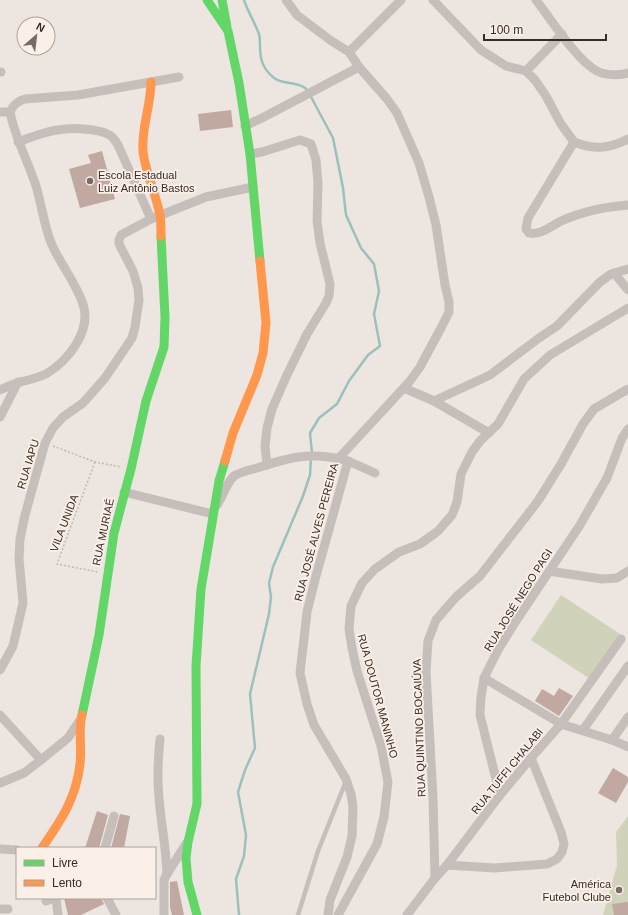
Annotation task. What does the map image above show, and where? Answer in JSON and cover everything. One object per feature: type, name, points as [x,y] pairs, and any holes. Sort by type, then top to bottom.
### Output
[{"type":"street","points":[[207,0],[228,31]]},
{"type":"street","points":[[197,915],[188,882],[186,868],[188,842],[197,804],[196,666],[201,589],[219,481],[233,433],[258,375],[264,345],[266,323],[250,154],[239,83],[222,0]]},
{"type":"street","name":"RUA JOSÉ ALVES PEREIRA","points":[[286,0],[297,15],[326,38],[349,52],[359,67],[387,99],[397,113],[419,163],[436,225],[449,302],[449,312],[442,328],[420,367],[404,388],[339,458],[348,461],[307,612],[300,673],[306,704],[314,725],[346,779],[351,794],[353,807],[352,836],[347,857],[330,900],[328,915]]},
{"type":"street","points":[[349,52],[401,0]]},
{"type":"street","points":[[433,0],[481,50],[506,66],[526,71],[535,80],[543,90],[561,124],[574,142],[583,146],[607,147],[628,139]]},
{"type":"street","points":[[536,0],[578,55],[589,66],[598,72],[612,74],[628,73]]},
{"type":"street","points":[[526,71],[562,34]]},
{"type":"street","points":[[245,126],[359,67]]},
{"type":"street","points":[[0,390],[18,382],[35,379],[56,367],[78,341],[84,328],[86,315],[78,293],[52,244],[35,184],[18,142],[10,112],[16,103],[25,99],[78,95],[179,77]]},
{"type":"street","name":"RUA MURIAÉ","points":[[43,847],[69,806],[74,793],[80,764],[81,718],[99,635],[107,574],[124,492],[131,469],[146,401],[164,347],[166,317],[160,215],[146,167],[143,151],[145,120],[151,94],[151,82]]},
{"type":"street","points":[[0,112],[10,112]]},
{"type":"street","points":[[18,142],[40,133],[59,128],[84,128],[101,131],[111,136],[118,145],[151,219],[206,196],[253,187]]},
{"type":"street","points":[[250,154],[262,152],[300,140],[311,144],[316,160],[318,183],[316,221],[330,284],[329,296],[326,303],[307,334],[272,409],[266,434],[265,446],[267,465]]},
{"type":"street","points":[[574,142],[528,218],[526,228],[529,233],[537,233],[566,219],[597,208],[628,205]]},
{"type":"street","name":"RUA IAPU","points":[[0,670],[13,646],[23,603],[19,560],[20,539],[25,515],[45,443],[53,428],[63,417],[83,403],[105,378],[132,338],[138,316],[138,288],[133,271],[119,240],[121,235],[151,219]]},
{"type":"street","points":[[434,401],[490,375],[532,342],[557,326],[600,282],[614,273],[628,270]]},
{"type":"street","points":[[614,273],[628,290]]},
{"type":"street","name":"RUA DOUTOR MANINHO","points":[[338,915],[377,844],[384,816],[388,782],[380,746],[352,648],[349,629],[351,606],[362,583],[376,569],[399,552],[420,544],[438,531],[452,515],[457,502],[461,474],[472,452],[498,424],[524,379],[550,355],[628,308]]},
{"type":"street","points":[[0,417],[18,382]]},
{"type":"street","points":[[404,388],[434,401],[489,433]]},
{"type":"street","name":"RUA QUINTINO BOCAIÚVA","points":[[436,878],[433,789],[426,672],[428,641],[436,620],[456,597],[480,576],[538,501],[583,424],[594,410],[628,389]]},
{"type":"street","name":"RUA JOSÉ NEGO PAGI","points":[[500,795],[480,715],[484,678],[498,650],[580,525],[607,478],[622,438],[628,429]]},
{"type":"street","points":[[213,512],[222,499],[230,481],[234,476],[285,459],[302,457],[339,458]]},
{"type":"street","points":[[348,461],[375,473]]},
{"type":"street","points":[[124,492],[213,512]]},
{"type":"street","points":[[549,571],[602,579],[617,578],[628,571]]},
{"type":"street","name":"RUA TUFFI CHALABI","points":[[407,915],[500,795],[561,724],[621,639]]},
{"type":"street","points":[[583,730],[628,666]]},
{"type":"street","points":[[484,678],[561,724],[612,740],[628,748]]},
{"type":"street","points":[[0,714],[41,760]]},
{"type":"street","points":[[612,740],[628,717]]},
{"type":"street","points":[[0,783],[24,773],[41,760],[68,738],[81,718]]},
{"type":"street","points":[[160,739],[158,773],[167,874]]},
{"type":"street","points":[[447,865],[494,868],[514,867],[547,864],[557,859],[562,852],[564,844],[561,832],[531,758]]},
{"type":"street","points":[[105,847],[114,816]]},
{"type":"street","points":[[164,915],[164,880],[188,842]]},
{"type":"street","points":[[0,849],[16,850]]},
{"type":"street","points":[[52,899],[58,915]]},
{"type":"street","points":[[108,899],[116,915]]},
{"type":"lane","points":[[298,915],[318,851],[346,779]]},
{"type":"path","points":[[45,443],[96,462],[131,469]]},
{"type":"path","name":"VILA UNIDA","points":[[96,462],[57,564],[107,574]]},
{"type":"green space","points":[[561,595],[620,634],[590,679],[531,640]]},
{"type":"green space","name":"América Futebol Clube","points":[[628,816],[628,915],[603,915],[617,865],[616,832]]},
{"type":"building","points":[[231,110],[233,127],[200,131],[198,114]]},
{"type":"building","name":"Escola Estadual Luiz Antônio Bastos","points":[[102,151],[115,199],[80,208],[69,169],[91,163],[88,155]]},
{"type":"building","points":[[559,688],[573,696],[559,716],[535,701],[542,689],[554,696]]},
{"type":"building","points":[[613,768],[628,777],[628,782],[616,803],[598,793]]},
{"type":"building","points":[[97,811],[108,815],[99,847],[85,847]]},
{"type":"building","points":[[120,814],[130,816],[124,847],[111,847]]},
{"type":"building","points":[[177,881],[184,915],[172,915],[170,907],[170,882]]},
{"type":"building","points":[[64,899],[102,899],[104,904],[81,915],[68,915]]},
{"type":"building","points":[[628,902],[628,915],[614,915],[612,904]]},
{"type":"waterway","points":[[244,0],[259,34],[260,51],[267,71],[274,78],[282,82],[297,84],[308,91]]},
{"type":"waterway","points":[[310,95],[333,138],[343,188],[346,215],[361,248],[374,264],[379,291],[374,314],[380,346],[368,355],[349,381],[337,404],[319,418],[310,433],[312,453]]},
{"type":"waterway","points":[[239,915],[236,879],[244,856],[246,835],[238,792],[245,770],[255,748],[250,694],[269,614],[271,597],[269,583],[273,567],[303,496],[310,475],[311,458]]},
{"type":"traffic: fast","points":[[207,0],[228,31],[239,83],[250,154],[260,261]]},
{"type":"traffic: fast","points":[[222,0],[227,27]]},
{"type":"traffic: fast","points":[[82,715],[99,635],[114,533],[131,469],[146,401],[164,347],[165,317],[161,236]]},
{"type":"traffic: fast","points":[[197,915],[188,882],[186,858],[188,842],[197,804],[196,666],[201,589],[219,481],[225,461]]},
{"type":"traffic: slow","points":[[151,82],[151,91],[143,134],[143,152],[146,168],[160,215],[161,236]]},
{"type":"traffic: slow","points":[[225,461],[233,433],[257,375],[263,353],[266,323],[260,261]]},
{"type":"traffic: slow","points":[[43,847],[67,809],[75,788],[80,764],[80,727],[82,715]]},
{"type":"place","name":"Escola Estadual Luiz Antônio Bastos","points":[[90,181]]},
{"type":"place","name":"América Futebol Clube","points":[[619,890]]}]
